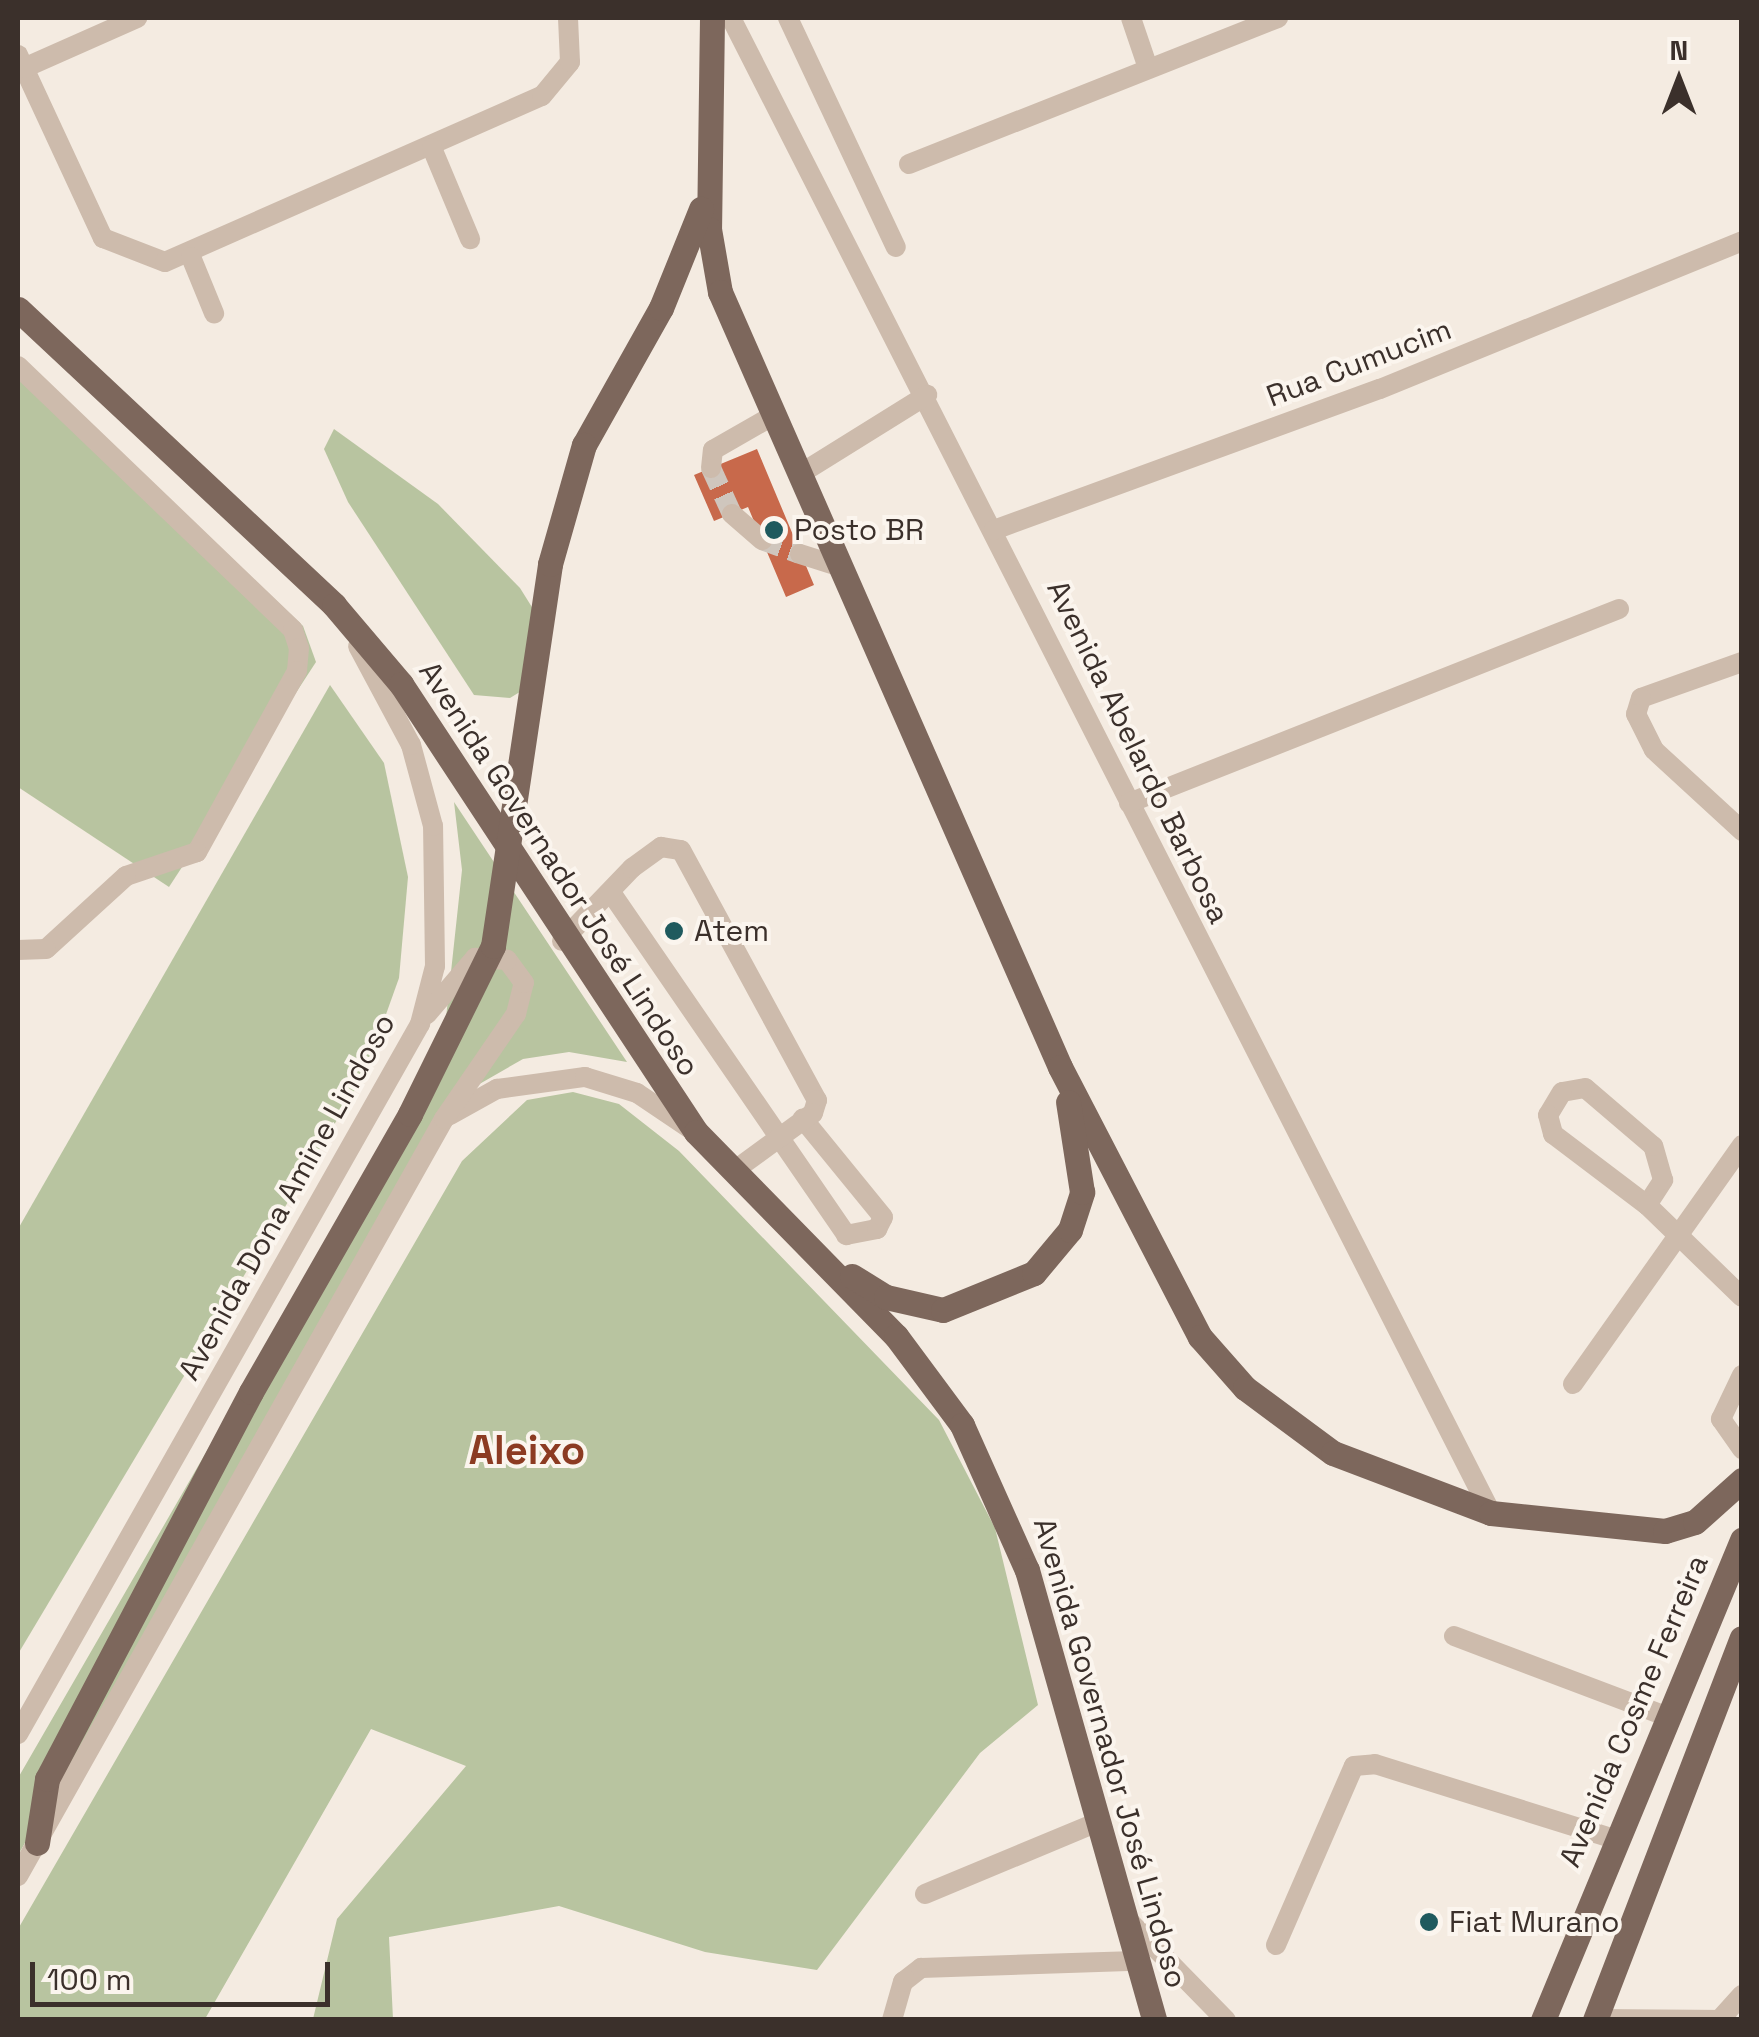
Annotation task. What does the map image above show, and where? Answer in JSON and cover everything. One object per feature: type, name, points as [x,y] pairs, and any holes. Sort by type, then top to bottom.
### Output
[{"type":"main road","points":[[712,18],[708,186],[720,292],[1060,1067],[1170,1291],[1221,1365],[1333,1453],[1491,1513],[1666,1532],[1695,1522],[1742,1480]]},
{"type":"main road","points":[[37,1843],[47,1779],[251,1392],[410,1114],[493,946],[550,564],[584,445],[661,308],[708,186]]},
{"type":"main road","name":"Avenida Governador José Lindoso","points":[[18,308],[334,605],[401,684],[562,941],[696,1132],[823,1258],[929,1377],[987,1470],[1027,1570],[1154,2020]]},
{"type":"main road","points":[[823,1258],[886,1296],[943,1310],[1034,1273],[1070,1230],[1082,1192],[1060,1067]]},
{"type":"main road","name":"Avenida Cosme Ferreira","points":[[1543,2020],[1663,1715],[1742,1540]]},
{"type":"main road","points":[[1595,2019],[1742,1638]]},
{"type":"street","points":[[137,18],[21,62],[103,238],[142,257],[190,257],[542,96],[570,62],[568,18]]},
{"type":"street","name":"Avenida Abelardo Barbosa","points":[[731,18],[927,395],[1129,803],[1491,1513]]},
{"type":"street","points":[[788,18],[896,247]]},
{"type":"street","points":[[1131,18],[1148,68]]},
{"type":"street","points":[[909,164],[1278,18]]},
{"type":"street","points":[[432,148],[470,239]]},
{"type":"street","name":"Rua Cumucim","points":[[994,530],[1380,390],[1742,242]]},
{"type":"street","points":[[190,257],[214,313]]},
{"type":"street","points":[[18,366],[293,630],[300,648],[298,671],[197,852],[126,876],[46,950],[18,950]]},
{"type":"street","points":[[800,474],[927,395]]},
{"type":"street","points":[[711,468],[713,450],[774,415]]},
{"type":"street","points":[[732,514],[762,540]]},
{"type":"street","points":[[800,554],[841,567]]},
{"type":"street","name":"Avenida Dona Amine Lindoso","points":[[18,1734],[420,1024],[435,966],[433,826],[411,745],[334,605]]},
{"type":"street","points":[[1129,803],[1619,609]]},
{"type":"street","points":[[1742,662],[1641,698],[1636,714],[1654,750],[1742,832]]},
{"type":"street","points":[[562,941],[661,847],[681,850],[807,1072],[817,1100],[803,1119],[734,1170]]},
{"type":"street","points":[[612,894],[774,1139],[846,1235],[877,1229],[883,1217],[803,1119]]},
{"type":"street","points":[[18,1876],[444,1119],[516,1014],[524,983],[507,960],[476,958],[420,1024]]},
{"type":"street","points":[[444,1119],[497,1089],[584,1077],[637,1093],[696,1132]]},
{"type":"street","points":[[1647,1204],[1663,1180],[1654,1146],[1585,1088],[1562,1092],[1548,1114],[1553,1134],[1647,1204],[1742,1297]]},
{"type":"street","points":[[1573,1384],[1676,1232],[1742,1145]]},
{"type":"street","points":[[1742,1375],[1721,1419],[1742,1449]]},
{"type":"street","points":[[1454,1636],[1663,1715]]},
{"type":"street","points":[[1276,1945],[1354,1766],[1374,1764],[1614,1839]]},
{"type":"street","points":[[925,1894],[1098,1822]]},
{"type":"street","points":[[1126,1918],[1226,2020]]},
{"type":"street","points":[[892,2020],[903,1982],[922,1968],[1136,1961]]},
{"type":"street","points":[[1595,2019],[1724,2018],[1742,1995]]},
{"type":"green space","points":[[18,355],[303,626],[316,662],[169,887],[18,787]]},
{"type":"green space","points":[[334,429],[438,504],[520,588],[540,620],[544,677],[510,698],[474,695],[348,502],[324,449]]},
{"type":"green space","points":[[330,685],[384,763],[408,877],[399,978],[365,1073],[18,1654],[18,1229]]},
{"type":"green space","points":[[454,802],[627,1062],[569,1052],[523,1059],[469,1090],[440,1127],[18,1855],[18,1778],[417,1087],[446,1018],[462,870]]},
{"type":"green space","points":[[573,1092],[619,1104],[679,1151],[939,1420],[995,1528],[1038,1705],[980,1753],[817,1970],[705,1952],[559,1906],[389,1937],[393,2019],[313,2019],[337,1919],[466,1766],[371,1729],[205,2019],[18,2020],[18,1929],[462,1161],[527,1100]]},
{"type":"building","name":"Posto BR","points":[[757,449],[814,585],[786,597],[748,507],[714,521],[694,475]]},
{"type":"tunnel","points":[[711,468],[732,514]]},
{"type":"tunnel","points":[[762,540],[800,554]]},
{"type":"place","name":"Posto BR","points":[[774,530]]},
{"type":"place","name":"Atem","points":[[674,931]]},
{"type":"place","name":"Fiat Murano","points":[[1429,1922]]},
{"type":"district","name":"Aleixo","points":[[527,1451]]}]
